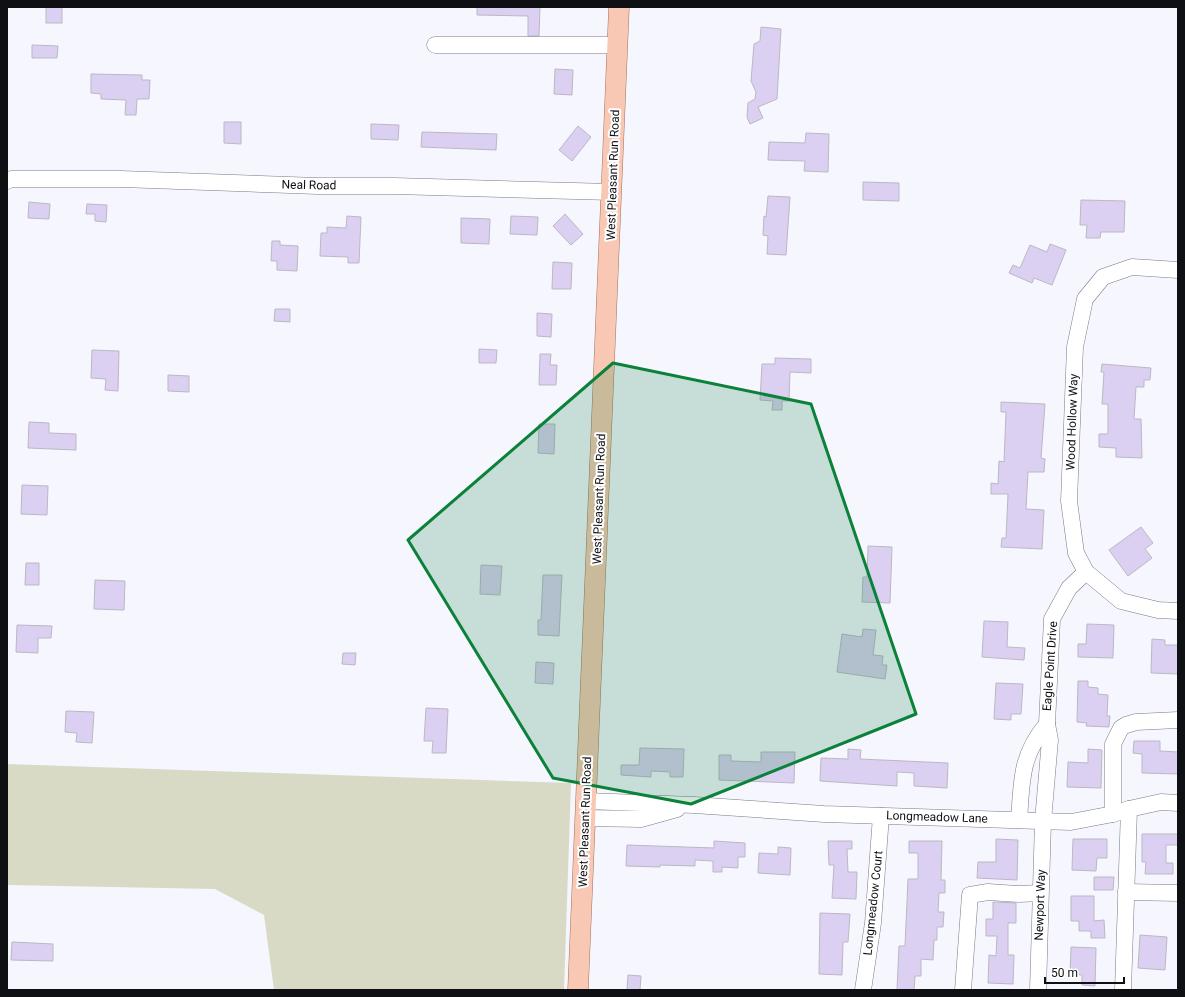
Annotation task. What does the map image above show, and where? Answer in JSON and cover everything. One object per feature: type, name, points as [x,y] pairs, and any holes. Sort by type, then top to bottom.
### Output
[{"type":"main road","name":"West Pleasant Run Road","points":[[578,990],[620,7]]},
{"type":"street","points":[[435,45],[619,45]]},
{"type":"street","name":"Neal Road","points":[[7,181],[11,179],[121,179],[252,184],[612,192]]},
{"type":"street","name":"Wood Hollow Way","points":[[1086,572],[1076,553],[1069,501],[1074,347],[1085,299],[1103,277],[1132,267],[1178,270]]},
{"type":"street","points":[[1086,572],[1121,601],[1158,610],[1178,611]]},
{"type":"street","name":"Eagle Point Drive","points":[[1043,821],[1050,740],[1047,724],[1052,619],[1069,588],[1086,572]]},
{"type":"street","points":[[1114,814],[1113,744],[1121,728],[1126,724],[1136,722],[1178,720]]},
{"type":"street","name":"Eagle Point Drive","points":[[1020,820],[1022,773],[1026,759],[1037,736],[1047,724]]},
{"type":"street","points":[[1026,759],[1048,761]]},
{"type":"street","name":"Longmeadow Lane","points":[[585,809],[641,819],[694,805],[824,814],[1071,822],[1114,814],[1161,802],[1178,803]]},
{"type":"street","points":[[1122,990],[1129,809]]},
{"type":"street","name":"Longmeadow Court","points":[[863,990],[873,923],[881,816]]},
{"type":"street","name":"Newport Way","points":[[1038,990],[1043,821]]},
{"type":"street","points":[[963,990],[970,895],[988,892],[1019,894],[1040,893]]},
{"type":"street","points":[[1126,892],[1178,893]]},
{"type":"highlighted area","points":[[613,363],[811,404],[916,714],[691,804],[553,778],[408,540]]},
{"type":"green space","points":[[7,764],[571,783],[564,990],[274,990],[264,915],[215,889],[7,885]]},
{"type":"building","points":[[46,7],[62,7],[62,23],[46,23]]},
{"type":"building","points":[[477,7],[540,7],[539,36],[528,36],[528,16],[477,15]]},
{"type":"building","points":[[761,27],[781,29],[777,99],[758,107],[763,118],[750,124],[747,117],[748,103],[755,99],[756,92],[751,81],[754,44],[760,41]]},
{"type":"building","points":[[32,45],[58,46],[57,58],[32,58]]},
{"type":"building","points":[[555,69],[573,70],[572,95],[554,94]]},
{"type":"building","points":[[91,74],[142,75],[142,80],[150,80],[149,99],[137,99],[136,115],[125,115],[126,100],[101,99],[101,94],[91,93]]},
{"type":"building","points":[[224,122],[241,122],[241,144],[224,143]]},
{"type":"building","points":[[371,124],[399,125],[398,140],[371,139]]},
{"type":"building","points":[[578,126],[591,137],[572,161],[559,150]]},
{"type":"building","points":[[422,132],[497,134],[496,150],[421,147]]},
{"type":"building","points":[[806,133],[829,134],[828,172],[804,171],[805,161],[768,160],[769,142],[805,143]]},
{"type":"building","points":[[863,182],[899,183],[899,201],[863,200]]},
{"type":"building","points":[[768,196],[790,197],[786,255],[767,254],[768,236],[763,235],[764,216],[766,217]]},
{"type":"building","points":[[1081,200],[1125,201],[1124,232],[1101,232],[1100,238],[1086,238],[1087,225],[1080,225]]},
{"type":"building","points":[[29,202],[50,204],[49,219],[28,218]]},
{"type":"building","points":[[87,204],[107,205],[106,222],[95,221],[95,214],[86,214]]},
{"type":"building","points":[[565,214],[583,234],[571,245],[553,226]]},
{"type":"building","points":[[347,216],[361,217],[359,263],[348,263],[348,257],[320,256],[321,233],[327,233],[327,227],[346,228]]},
{"type":"building","points":[[511,216],[538,217],[537,235],[510,234]]},
{"type":"building","points":[[461,218],[490,219],[489,244],[461,243]]},
{"type":"building","points":[[272,241],[280,241],[280,245],[298,246],[297,271],[277,270],[277,261],[271,261]]},
{"type":"building","points":[[1050,244],[1066,250],[1052,285],[1034,278],[1032,283],[1009,273],[1013,265],[1020,268],[1030,245],[1047,252]]},
{"type":"building","points":[[553,262],[572,263],[571,289],[552,289]]},
{"type":"building","points":[[275,309],[290,309],[290,322],[274,321]]},
{"type":"building","points":[[537,313],[552,314],[551,337],[537,336]]},
{"type":"building","points":[[479,349],[497,350],[496,363],[479,363]]},
{"type":"building","points":[[92,350],[119,351],[118,391],[105,390],[106,379],[91,378]]},
{"type":"building","points":[[540,354],[551,354],[550,365],[557,365],[556,385],[539,385]]},
{"type":"building","points":[[775,358],[811,359],[811,373],[790,372],[789,401],[782,401],[782,410],[772,410],[773,401],[760,400],[762,364],[775,364]]},
{"type":"building","points":[[1102,364],[1151,368],[1150,380],[1144,380],[1144,387],[1136,387],[1134,419],[1141,419],[1142,458],[1116,457],[1116,448],[1099,447],[1099,434],[1108,434],[1108,404],[1102,404],[1104,372],[1101,372]]},
{"type":"building","points":[[168,375],[189,376],[189,392],[168,391]]},
{"type":"building","points":[[1001,402],[1045,404],[1041,458],[1045,459],[1044,472],[1028,472],[1026,509],[1044,510],[1042,549],[1001,547],[1002,538],[1006,538],[1008,494],[991,494],[991,483],[998,484],[999,461],[1004,462],[1006,412],[1001,412]]},
{"type":"building","points":[[29,422],[49,423],[49,433],[76,434],[76,450],[28,448]]},
{"type":"building","points":[[539,424],[555,424],[554,454],[538,453]]},
{"type":"building","points":[[22,485],[48,486],[47,515],[21,514]]},
{"type":"building","points":[[1141,527],[1153,543],[1145,549],[1152,558],[1128,576],[1109,550]]},
{"type":"building","points":[[868,546],[892,547],[890,603],[862,602],[863,577],[867,577]]},
{"type":"building","points":[[26,563],[39,563],[39,585],[25,585]]},
{"type":"building","points":[[481,565],[502,566],[500,595],[480,594]]},
{"type":"building","points":[[543,575],[562,575],[559,636],[538,635],[538,620],[541,620]]},
{"type":"building","points":[[95,580],[125,581],[124,610],[94,609]]},
{"type":"building","points":[[984,621],[1008,622],[1007,647],[1025,648],[1024,660],[982,657]]},
{"type":"building","points":[[1087,624],[1114,625],[1113,658],[1078,657],[1078,644],[1086,644]]},
{"type":"building","points":[[17,625],[52,626],[51,638],[38,638],[38,653],[16,652]]},
{"type":"building","points":[[863,629],[876,630],[873,655],[883,656],[882,665],[887,665],[885,679],[837,672],[842,634],[862,637]]},
{"type":"building","points":[[1152,639],[1165,640],[1165,645],[1178,645],[1178,674],[1151,673]]},
{"type":"building","points":[[343,653],[356,653],[355,665],[342,664]]},
{"type":"building","points":[[536,662],[554,663],[553,684],[535,683]]},
{"type":"building","points":[[1078,681],[1088,681],[1088,687],[1098,688],[1098,694],[1108,695],[1107,716],[1110,716],[1109,727],[1086,726],[1087,723],[1077,722]]},
{"type":"building","points":[[996,683],[1023,684],[1021,714],[1011,714],[1011,720],[994,719]]},
{"type":"building","points":[[426,708],[448,709],[446,753],[432,753],[433,741],[424,741]]},
{"type":"building","points":[[66,711],[94,712],[92,743],[76,742],[77,733],[65,732]]},
{"type":"building","points":[[1134,741],[1160,741],[1160,751],[1178,752],[1178,774],[1142,773],[1142,754],[1133,753]]},
{"type":"building","points":[[640,748],[684,749],[683,777],[670,777],[670,772],[651,771],[651,777],[621,775],[621,765],[639,765]]},
{"type":"building","points":[[848,749],[861,750],[860,759],[948,763],[947,788],[914,786],[914,773],[897,772],[897,786],[820,781],[821,758],[848,759]]},
{"type":"building","points":[[1088,749],[1102,750],[1101,788],[1067,787],[1068,762],[1088,763]]},
{"type":"building","points":[[761,752],[795,752],[794,783],[719,780],[719,755],[731,755],[731,761],[761,762]]},
{"type":"building","points":[[1142,834],[1178,834],[1178,845],[1166,845],[1166,863],[1173,863],[1173,874],[1145,874],[1146,862],[1142,862]]},
{"type":"building","points":[[996,839],[1018,840],[1017,880],[977,878],[978,862],[996,862]]},
{"type":"building","points":[[1073,839],[1107,839],[1107,858],[1097,858],[1096,871],[1072,870]]},
{"type":"building","points":[[714,841],[745,843],[745,857],[738,857],[738,868],[722,867],[722,872],[713,872],[713,861],[695,860],[695,866],[626,866],[627,845],[714,848]]},
{"type":"building","points":[[828,841],[852,841],[852,849],[847,849],[848,872],[857,872],[856,899],[832,898],[834,865],[829,865]]},
{"type":"building","points":[[909,841],[942,841],[941,880],[945,880],[945,893],[939,893],[938,912],[944,912],[943,927],[937,927],[937,940],[934,940],[933,960],[921,959],[921,976],[915,976],[914,990],[897,990],[899,946],[905,946],[908,879],[918,879],[918,853],[909,853]]},
{"type":"building","points":[[778,847],[791,848],[790,875],[758,873],[759,853],[778,854]]},
{"type":"building","points":[[1094,877],[1114,877],[1113,890],[1094,890]]},
{"type":"building","points":[[1071,896],[1094,896],[1094,921],[1104,920],[1105,938],[1091,938],[1091,931],[1079,931],[1079,921],[1071,921]]},
{"type":"building","points":[[993,902],[1016,903],[1016,923],[1008,923],[1008,955],[1014,955],[1013,984],[988,983],[989,955],[996,956],[997,936],[986,936],[986,919],[993,919]]},
{"type":"building","points":[[820,913],[850,914],[848,942],[843,942],[842,975],[819,974]]},
{"type":"building","points":[[1140,935],[1167,937],[1165,970],[1138,968]]},
{"type":"building","points":[[12,942],[53,944],[53,961],[11,960]]},
{"type":"building","points":[[1071,947],[1096,948],[1095,986],[1082,985],[1082,975],[1070,974]]},
{"type":"building","points":[[628,975],[641,976],[640,990],[627,990]]}]
